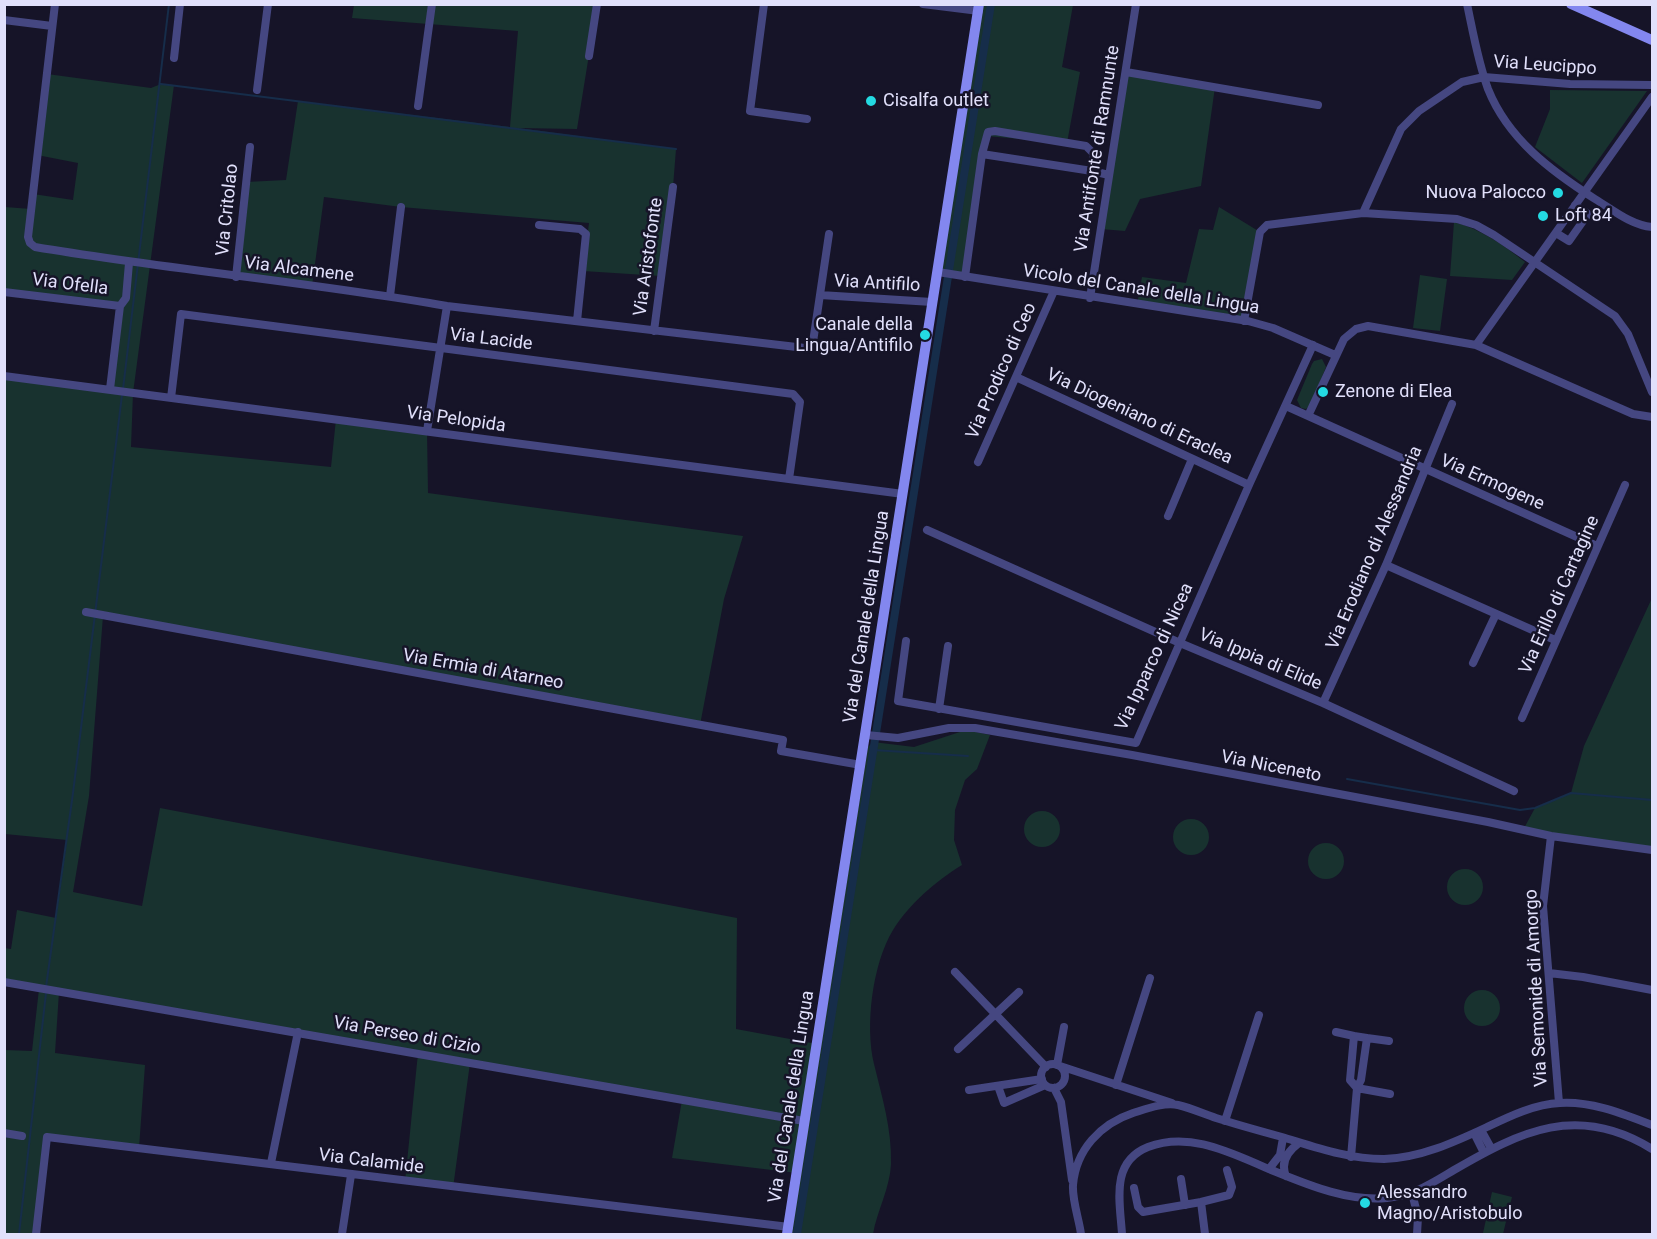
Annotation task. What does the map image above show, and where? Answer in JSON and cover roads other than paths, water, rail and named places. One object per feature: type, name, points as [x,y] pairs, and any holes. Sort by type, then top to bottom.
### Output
[{"type":"street","name":"Via Alcamene","points":[[55,4],[29,240],[35,247],[129,263],[390,296],[447,306],[805,348],[810,347],[813,342],[820,295]]},
{"type":"street","points":[[174,58],[180,4]]},
{"type":"street","points":[[257,90],[268,4]]},
{"type":"street","points":[[418,106],[432,4]]},
{"type":"street","points":[[589,56],[597,4]]},
{"type":"street","points":[[764,4],[750,111],[807,118]]},
{"type":"street","points":[[923,4],[979,8]]},
{"type":"street","name":"Via Antifonte di Ramnunte","points":[[1090,298],[1136,4]]},
{"type":"street","points":[[1467,4],[1484,77],[1500,114],[1520,141],[1534,155],[1584,192],[1634,222],[1653,227]]},
{"type":"street","points":[[1571,4],[1653,40]]},
{"type":"street","name":"Via del Canale della Lingua","points":[[788,1231],[861,765],[869,736],[903,494],[933,302],[940,273],[957,138],[979,8]]},
{"type":"street","points":[[4,20],[52,26]]},
{"type":"street","points":[[1126,72],[1318,105]]},
{"type":"street","name":"Via Leucippo","points":[[1364,213],[1397,137],[1408,120],[1458,84],[1484,77],[1570,84],[1653,85]]},
{"type":"street","points":[[1476,345],[1653,97]]},
{"type":"street","points":[[961,276],[982,153],[988,132],[1000,131],[1088,147],[1094,154],[1092,171]]},
{"type":"street","name":"Via Critolao","points":[[236,277],[250,147]]},
{"type":"street","points":[[982,153],[1109,175]]},
{"type":"street","name":"Via Aristofonte","points":[[654,331],[673,187]]},
{"type":"street","points":[[1556,233],[1569,242],[1588,214],[1575,205]]},
{"type":"street","points":[[390,296],[401,207]]},
{"type":"street","points":[[1244,321],[1260,232],[1264,226],[1271,223],[1364,213],[1452,218],[1468,222],[1494,235],[1618,319],[1628,334],[1653,392]]},
{"type":"street","points":[[538,225],[580,229],[586,234],[577,321]]},
{"type":"street","points":[[820,295],[829,234]]},
{"type":"street","points":[[120,306],[126,298],[129,263]]},
{"type":"street","name":"Vicolo del Canale della Lingua","points":[[940,273],[1244,321],[1273,328],[1335,355]]},
{"type":"street","name":"Via Prodico di Ceo","points":[[978,462],[1054,291]]},
{"type":"street","name":"Via Ofella","points":[[4,292],[120,306],[110,389]]},
{"type":"street","name":"Via Antifilo","points":[[820,295],[933,302]]},
{"type":"street","points":[[427,431],[447,306]]},
{"type":"street","name":"Via Lacide","points":[[171,398],[182,314],[793,394],[800,402],[789,479]]},
{"type":"street","points":[[1308,416],[1335,355],[1348,334],[1365,326],[1476,345],[1633,414],[1653,417]]},
{"type":"street","name":"Via Ipparco di Nicea","points":[[906,641],[898,700],[1136,743],[1313,345]]},
{"type":"street","name":"Via Pelopida","points":[[4,376],[903,494]]},
{"type":"street","name":"Via Diogeniano di Eraclea","points":[[1016,377],[1249,485]]},
{"type":"street","name":"Via Erodiano di Alessandria","points":[[1323,703],[1386,565],[1452,404]]},
{"type":"street","name":"Via Ermogene","points":[[1286,406],[1597,546]]},
{"type":"street","points":[[1168,516],[1192,459]]},
{"type":"street","name":"Via Erillo di Cartagine","points":[[1522,718],[1625,485]]},
{"type":"street","name":"Via Ippia di Elide","points":[[927,530],[1180,643],[1323,703],[1514,791]]},
{"type":"street","points":[[1386,565],[1555,640]]},
{"type":"street","name":"Via Ermia di Atarneo","points":[[86,612],[783,740],[781,752],[861,765]]},
{"type":"street","points":[[1473,663],[1496,614]]},
{"type":"street","points":[[939,708],[948,646]]},
{"type":"street","name":"Via Niceneto","points":[[869,736],[902,738],[945,728],[965,727],[1132,755],[1551,836],[1653,850]]},
{"type":"street","points":[[1132,755],[1136,743]]},
{"type":"street","name":"Via Semonide di Amorgo","points":[[1551,836],[1543,906],[1559,1103]]},
{"type":"street","points":[[955,972],[1046,1066]]},
{"type":"street","points":[[1549,974],[1583,977],[1653,990]]},
{"type":"street","points":[[1116,1085],[1150,978]]},
{"type":"street","name":"Via Perseo di Cizio","points":[[4,982],[804,1121]]},
{"type":"street","points":[[958,1050],[1018,992]]},
{"type":"street","points":[[1226,1121],[1259,1014]]},
{"type":"street","points":[[1059,1066],[1064,1027]]},
{"type":"street","points":[[271,1163],[298,1032]]},
{"type":"street","points":[[1336,1032],[1389,1041]]},
{"type":"street","points":[[1354,1036],[1350,1080],[1357,1088],[1390,1094]]},
{"type":"street","points":[[1351,1157],[1357,1088],[1361,1080],[1366,1038]]},
{"type":"street","points":[[1044,1082],[1042,1071],[1046,1066],[1053,1064],[1226,1121],[1351,1157],[1383,1159],[1430,1150],[1533,1108],[1559,1103],[1599,1107],[1653,1125]]},
{"type":"street","points":[[1054,1088],[1060,1087],[1066,1078],[1064,1070],[1059,1066]]},
{"type":"street","points":[[998,1086],[1004,1104],[1044,1082]]},
{"type":"street","points":[[969,1090],[1044,1082],[1054,1088],[1062,1102],[1081,1234]]},
{"type":"street","points":[[1073,1187],[1082,1154],[1091,1140],[1102,1130],[1128,1114],[1176,1104]]},
{"type":"street","points":[[1122,1234],[1119,1178],[1126,1164],[1144,1149],[1169,1142],[1201,1143],[1322,1189],[1364,1198],[1390,1198],[1412,1193],[1488,1150],[1533,1131],[1572,1125],[1596,1128],[1621,1133],[1653,1149]]},
{"type":"street","points":[[1478,1131],[1488,1150]]},
{"type":"street","points":[[4,1133],[22,1136]]},
{"type":"street","name":"Via Calamide","points":[[36,1234],[47,1137],[271,1163],[788,1231]]},
{"type":"street","points":[[1269,1169],[1280,1155],[1283,1138]]},
{"type":"street","points":[[1286,1176],[1283,1168],[1286,1158],[1292,1148],[1299,1143]]},
{"type":"street","points":[[1134,1188],[1138,1207],[1143,1212],[1224,1198],[1230,1193],[1232,1187],[1227,1170]]},
{"type":"street","points":[[342,1234],[351,1175]]},
{"type":"street","points":[[1181,1179],[1185,1205]]},
{"type":"street","points":[[1412,1193],[1418,1217],[1417,1234]]},
{"type":"street","points":[[1201,1202],[1205,1234]]},
{"type":"waterway","points":[[123,389],[169,4]]},
{"type":"waterway","points":[[797,1234],[991,4]]},
{"type":"waterway","points":[[161,84],[676,149]]},
{"type":"waterway","points":[[46,987],[73,793],[122,395]]},
{"type":"waterway","points":[[873,750],[968,756]]},
{"type":"waterway","points":[[1347,779],[1520,810],[1535,808],[1571,793],[1652,800]]},
{"type":"waterway","points":[[19,1234],[46,993]]},
{"type":"place","name":"Cisalfa outlet","points":[[871,101]]},
{"type":"place","name":"Nuova Palocco","points":[[1558,193]]},
{"type":"place","name":"Loft 84","points":[[1543,216]]},
{"type":"place","name":"Canale della Lingua/Antifilo","points":[[925,335]]},
{"type":"place","name":"Zenone di Elea","points":[[1323,392]]},
{"type":"place","name":"Alessandro Magno/Aristobulo","points":[[1365,1203]]}]
